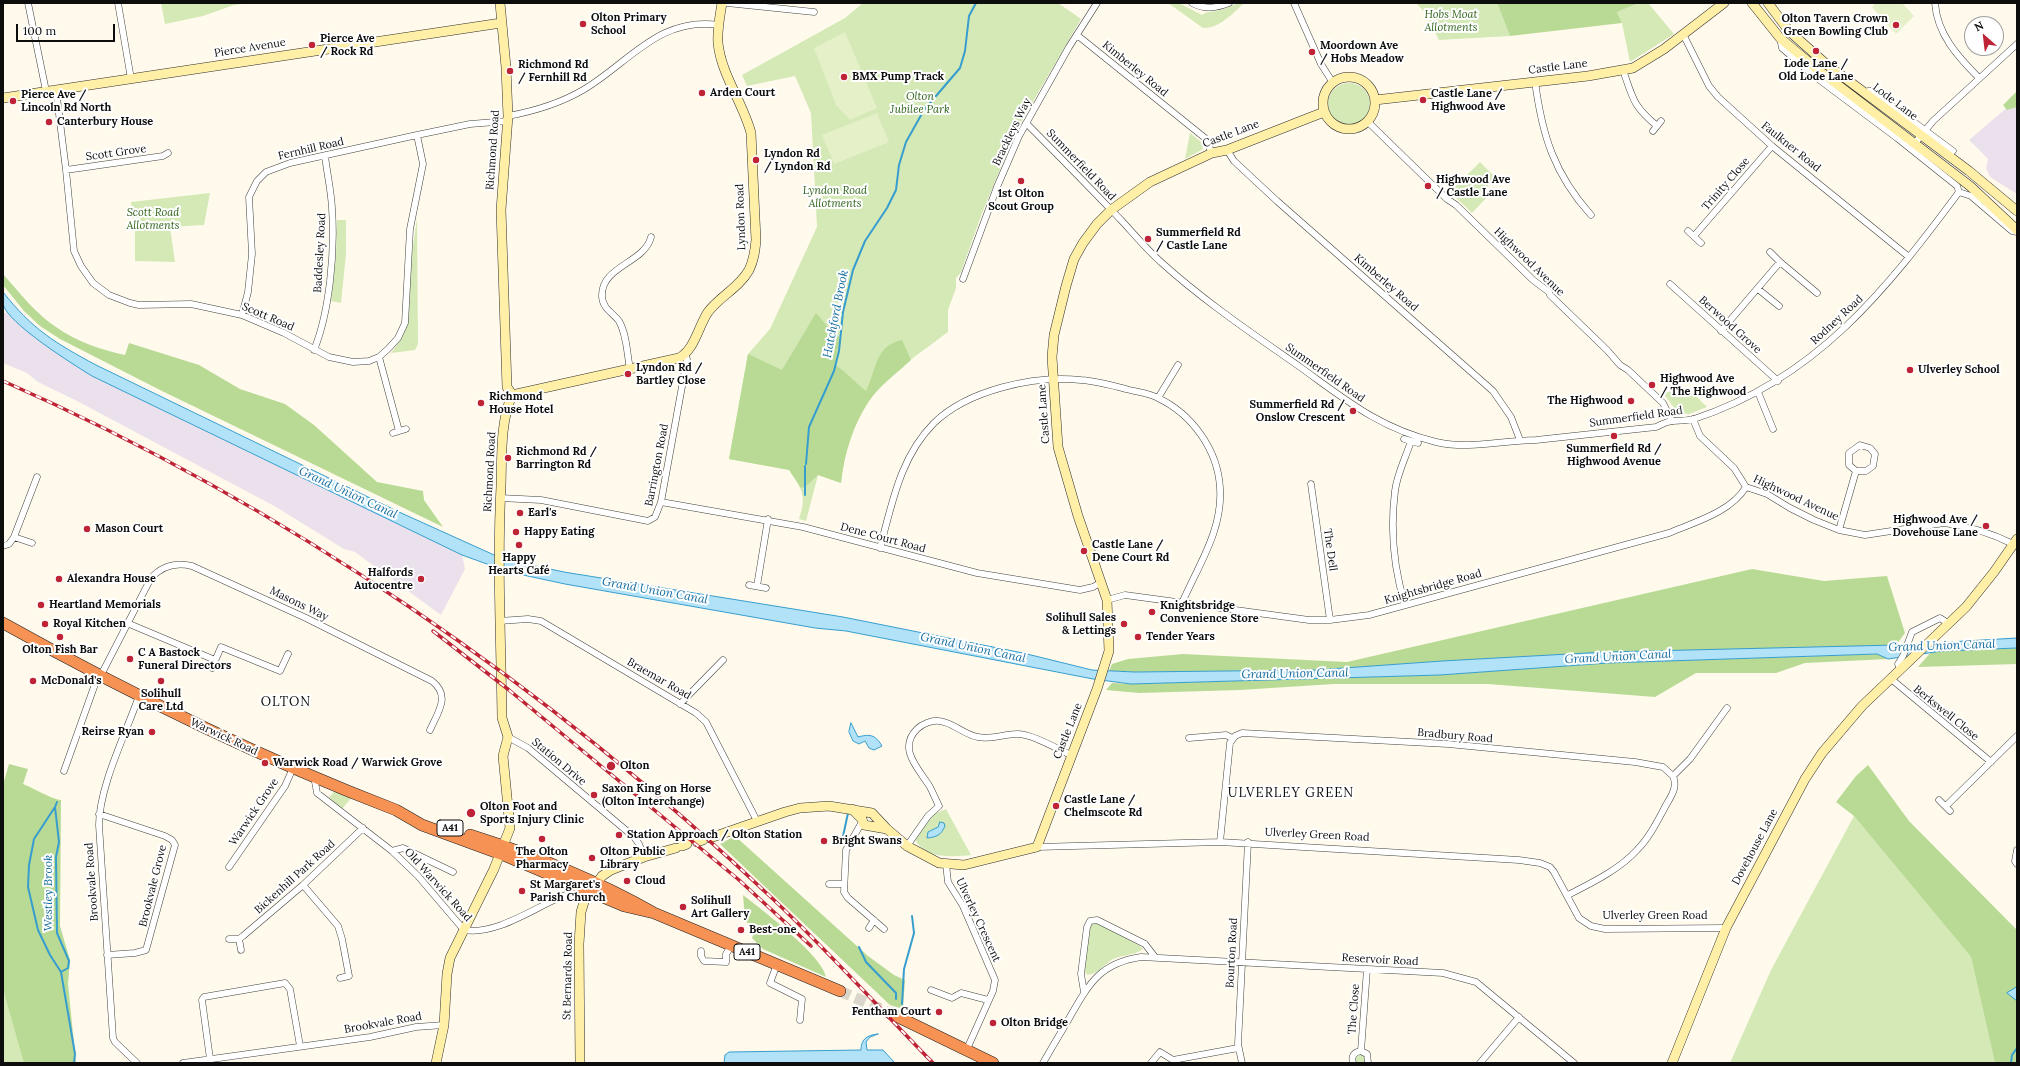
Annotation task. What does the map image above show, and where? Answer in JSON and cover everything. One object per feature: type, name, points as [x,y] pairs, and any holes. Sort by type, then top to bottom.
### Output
[{"type":"highway","name":"Warwick Road","points":[[3,623],[100,677],[293,768],[409,816],[503,850],[593,887],[624,906],[654,913],[840,991]]},
{"type":"highway","points":[[890,1013],[967,1049],[993,1063]]},
{"type":"street","points":[[28,3],[46,91]]},
{"type":"street","points":[[118,3],[131,79]]},
{"type":"street","name":"Richmond Road","points":[[500,3],[506,67],[508,118],[501,210],[508,387],[512,395],[506,410],[500,498],[498,621],[502,718],[508,737]]},
{"type":"street","name":"Lyndon Road","points":[[685,354],[690,348],[709,311],[742,280],[749,271],[754,257],[755,248],[751,133],[747,119],[724,64],[718,44],[722,3]]},
{"type":"street","points":[[727,3],[814,12]]},
{"type":"street","name":"Brackleys Way","points":[[963,279],[997,187],[1026,123],[1097,3]]},
{"type":"street","points":[[1192,3],[1198,6],[1215,9],[1229,3]]},
{"type":"street","points":[[1294,3],[1322,64],[1332,82]]},
{"type":"street","name":"Castle Lane","points":[[1375,100],[1623,70],[1646,61],[1724,3]]},
{"type":"street","name":"Lode Lane","points":[[1752,3],[1780,38],[1817,69],[1973,188],[2017,231]]},
{"type":"street","name":"Lode Lane","points":[[1768,3],[1790,32],[1825,63],[1866,95],[1924,133],[2017,211]]},
{"type":"street","points":[[1935,3],[1935,12],[1941,29],[1952,48],[1979,78]]},
{"type":"street","name":"Pierce Avenue","points":[[3,98],[502,22]]},
{"type":"street","name":"Fernhill Road","points":[[242,315],[248,292],[252,254],[249,197],[252,188],[266,172],[276,167],[417,135],[529,113],[579,92],[613,69],[649,40],[666,32],[691,25],[719,25]]},
{"type":"street","name":"Faulkner Road","points":[[1683,34],[1709,86],[1718,97],[1772,146],[1909,257]]},
{"type":"street","name":"Kimberley Road","points":[[1077,35],[1205,138],[1212,153]]},
{"type":"street","name":"Lode Lane","points":[[1780,38],[1782,48],[1808,71],[1897,138],[1957,186],[1959,192],[1971,196],[2012,231],[2017,231]]},
{"type":"street","points":[[1915,143],[1933,121],[2017,44]]},
{"type":"street","points":[[1623,70],[1635,105],[1640,112],[1655,129],[1661,121]]},
{"type":"street","points":[[1342,78],[1358,78],[1367,84],[1375,100],[1374,110],[1367,121],[1360,126],[1345,129],[1330,121],[1324,112],[1323,100],[1324,94],[1332,82],[1342,78]]},
{"type":"street","points":[[1535,81],[1546,141],[1555,163],[1574,194],[1591,215]]},
{"type":"street","name":"Scott Road","points":[[56,90],[74,250],[87,276],[101,291],[120,300],[139,305],[191,304],[242,315],[284,333],[314,350],[335,359],[352,362],[379,357]]},
{"type":"street","name":"Castle Lane","points":[[1037,847],[1099,684],[1106,661],[1109,638],[1107,600],[1100,583],[1059,454],[1052,357],[1054,335],[1074,259],[1096,224],[1111,210],[1150,182],[1212,153],[1227,150],[1324,112]]},
{"type":"street","name":"Highwood Avenue","points":[[1367,121],[1429,180],[1437,190],[1456,205],[1533,280],[1549,292],[1550,295],[1607,350],[1620,365],[1628,370],[1663,403],[1672,421]]},
{"type":"street","name":"Summerfield Road","points":[[1026,123],[1160,261],[1204,298],[1352,405],[1383,423],[1415,436],[1438,442],[1490,445],[1520,440],[1536,440],[1656,426],[1672,421],[1693,419]]},
{"type":"street","points":[[1924,133],[1953,151]]},
{"type":"street","points":[[406,429],[396,432],[379,357],[398,338],[405,323],[410,230],[423,164],[417,135]]},
{"type":"street","name":"Trinity Close","points":[[1694,236],[1772,146]]},
{"type":"street","name":"Kimberley Road","points":[[1227,150],[1234,161],[1277,201],[1493,391],[1511,417],[1520,440]]},
{"type":"street","name":"Scott Grove","points":[[66,170],[163,156],[168,153]]},
{"type":"street","name":"Baddesley Road","points":[[314,350],[320,337],[328,294],[331,255],[332,208],[325,156]]},
{"type":"street","name":"Rodney Road","points":[[1693,419],[1758,392],[1778,381],[1803,364],[1848,325],[1878,295],[1959,192]]},
{"type":"street","points":[[1688,231],[1701,242]]},
{"type":"street","points":[[630,369],[622,330],[618,321],[603,303],[602,291],[610,276],[644,250],[650,244],[651,237]]},
{"type":"street","points":[[1770,252],[1817,293]]},
{"type":"street","points":[[1721,331],[1780,262]]},
{"type":"street","name":"Berwood Grove","points":[[1670,284],[1778,381]]},
{"type":"street","points":[[1758,289],[1779,306]]},
{"type":"street","points":[[512,395],[671,361],[685,354]]},
{"type":"street","name":"Barrington Road","points":[[500,498],[541,500],[648,521],[658,514],[687,359],[685,354]]},
{"type":"street","points":[[1158,398],[1178,365]]},
{"type":"street","points":[[880,548],[902,471],[910,455],[934,423],[960,405],[987,392],[1024,384],[1054,380],[1080,380],[1158,398],[1189,421],[1210,447],[1220,487],[1214,530],[1205,556],[1182,603]]},
{"type":"street","points":[[1758,392],[1773,429]]},
{"type":"street","name":"Highwood Avenue","points":[[1693,419],[1700,436],[1734,468],[1746,487],[1767,494],[1790,508],[1839,530],[1865,535],[1944,523],[1982,530],[2015,541]]},
{"type":"street","points":[[1404,439],[1418,443]]},
{"type":"street","points":[[1405,605],[1393,556],[1393,512],[1395,490],[1411,441]]},
{"type":"street","points":[[1860,445],[1870,448],[1875,454],[1873,466],[1866,470],[1856,471],[1849,465],[1849,453],[1860,445]]},
{"type":"street","points":[[1839,530],[1856,471]]},
{"type":"street","points":[[3,546],[9,544],[14,537],[37,477]]},
{"type":"street","name":"The Dell","points":[[1311,484],[1330,620]]},
{"type":"street","name":"Knightsbridge Road","points":[[1107,600],[1125,595],[1308,620],[1330,620],[1369,615],[1669,532],[1702,519],[1724,507],[1737,498],[1746,487]]},
{"type":"street","name":"Dene Court Road","points":[[661,502],[768,519],[977,573],[1080,590],[1100,583]]},
{"type":"street","points":[[757,586],[768,519]]},
{"type":"street","points":[[14,537],[32,543]]},
{"type":"street","name":"Dovehouse Lane","points":[[1672,1063],[1726,928],[1802,786],[1822,752],[1839,730],[1890,678],[1949,624],[1978,593],[2015,541]]},
{"type":"street","name":"Masons Way","points":[[100,677],[146,585],[157,572],[171,565],[192,566],[306,618],[432,680],[439,686],[442,703],[430,730]]},
{"type":"street","points":[[749,585],[766,588]]},
{"type":"street","points":[[1900,669],[1898,664],[1903,656],[1911,634],[1940,618],[1949,624]]},
{"type":"street","name":"Braemar Road","points":[[498,621],[528,619],[541,621],[680,704],[696,712],[706,722],[757,821]]},
{"type":"street","points":[[127,623],[215,660]]},
{"type":"street","points":[[212,668],[221,648],[280,671],[288,654]]},
{"type":"street","points":[[680,704],[723,660]]},
{"type":"street","name":"Berkswell Close","points":[[1890,678],[1991,762]]},
{"type":"street","points":[[64,771],[94,687]]},
{"type":"street","name":"Brookvale Road","points":[[137,1063],[115,1042],[113,1038],[99,814],[121,743],[139,696]]},
{"type":"street","points":[[1568,895],[1615,868],[1636,851],[1648,836],[1673,793],[1676,783],[1673,776],[1690,759],[1727,708]]},
{"type":"street","points":[[907,846],[928,816],[939,806],[930,786],[914,766],[910,754],[909,741],[918,727],[938,720],[972,736],[987,738],[1014,734],[1023,735],[1071,755]]},
{"type":"street","name":"Bradbury Road","points":[[1189,738],[1226,734],[1232,738],[1242,733],[1448,744],[1634,762],[1663,767],[1673,776]]},
{"type":"street","points":[[1939,800],[1948,808],[2017,736]]},
{"type":"street","points":[[436,1063],[444,1025],[447,967],[457,943],[503,850],[510,828],[503,756],[508,737]]},
{"type":"street","name":"Station Drive","points":[[508,737],[528,748],[634,838],[639,844],[644,857]]},
{"type":"street","points":[[1220,842],[1232,738]]},
{"type":"street","name":"Warwick Grove","points":[[229,867],[285,786],[293,768]]},
{"type":"street","name":"Old Warwick Road","points":[[314,776],[316,793],[392,850],[418,876],[464,930],[472,931],[488,929],[560,896],[574,892]]},
{"type":"street","name":"Ulverley Green Road","points":[[703,840],[800,808],[829,806],[852,809],[868,820],[887,829],[907,846],[932,861],[946,864],[964,865],[1037,847],[1220,842],[1248,842],[1531,861],[1546,865],[1552,869],[1568,895],[1579,918],[1591,926],[1605,929],[1726,928]]},
{"type":"street","name":"Brookvale Grove","points":[[99,814],[165,836],[172,840],[175,846],[146,950],[135,953],[107,955]]},
{"type":"street","points":[[868,820],[846,850],[844,892],[848,898],[884,929]]},
{"type":"street","name":"Bickenhill Park Road","points":[[239,939],[303,884],[364,828]]},
{"type":"street","name":"Bourton Road","points":[[1242,1063],[1238,1048],[1248,842]]},
{"type":"street","points":[[593,887],[602,876],[611,870],[644,857],[682,846]]},
{"type":"street","points":[[392,850],[403,848],[453,872]]},
{"type":"street","points":[[2017,850],[2017,864]]},
{"type":"street","name":"Ulverley Crescent","points":[[946,864],[948,882],[963,906],[995,980],[993,991],[967,1049]]},
{"type":"street","points":[[303,884],[334,921],[340,932],[349,976],[340,978]]},
{"type":"street","points":[[829,884],[844,884]]},
{"type":"street","name":"St Bernards Road","points":[[580,1063],[579,944],[581,912],[593,887]]},
{"type":"street","points":[[869,928],[874,920]]},
{"type":"street","points":[[1084,992],[1081,974],[1087,927],[1090,921],[1096,920],[1145,944],[1155,957]]},
{"type":"street","points":[[229,939],[239,939],[241,950]]},
{"type":"street","points":[[701,951],[701,956],[704,961],[726,962],[726,954],[732,945]]},
{"type":"street","name":"Reservoir Road","points":[[1043,1063],[1084,992],[1100,973],[1119,962],[1141,957],[1443,973],[1461,977],[1476,982],[1574,1063]]},
{"type":"street","points":[[777,964],[770,983],[802,999],[800,1020]]},
{"type":"street","name":"The Close","points":[[1361,1051],[1367,969]]},
{"type":"street","points":[[210,1059],[202,1000],[204,997],[285,983],[290,989],[300,1046]]},
{"type":"street","points":[[931,990],[952,998],[961,994],[988,1000]]},
{"type":"street","points":[[1480,1063],[1519,1017]]},
{"type":"street","name":"Brookvale Road","points":[[183,1063],[370,1036],[416,1027],[444,1025]]},
{"type":"street","points":[[1151,1063],[1160,1052],[1173,1060],[1238,1048]]},
{"type":"street","name":"The Close","points":[[1353,1063],[1352,1060],[1355,1053],[1361,1051],[1367,1054],[1368,1063]]},
{"type":"shaded area","points":[[2017,99],[2017,194],[1990,177],[1986,168],[1988,159],[1969,140]]},
{"type":"shaded area","points":[[8,311],[15,320],[49,347],[92,376],[462,555],[465,569],[441,615],[355,552],[344,549],[276,507],[79,402],[38,382],[27,373],[3,363],[3,312],[5,313]]},
{"type":"green space","points":[[161,3],[249,3],[234,5],[203,16],[165,24]]},
{"type":"green space","name":"Olton Jubilee Park","points":[[863,3],[1058,3],[1081,19],[1017,129],[982,213],[961,272],[956,278],[956,288],[948,310],[948,332],[895,373],[876,391],[863,410],[850,440],[844,461],[841,483],[818,475],[806,521],[799,519],[803,504],[802,493],[790,470],[729,459],[748,354],[770,329],[817,227],[811,113],[795,76],[747,86],[742,75],[845,18]]},
{"type":"green space","points":[[1168,3],[1179,3],[1202,15],[1244,3],[1220,23],[1215,26],[1203,28]]},
{"type":"green space","name":"Hobs Moat Allotments","points":[[1416,3],[1497,3],[1510,36],[1439,40],[1426,14]]},
{"type":"green space","points":[[1497,3],[1639,3],[1617,12],[1622,23],[1510,36]]},
{"type":"green space","points":[[1639,3],[1648,3],[1674,34],[1630,62],[1622,23],[1617,12]]},
{"type":"green space","name":"Olton Tavern Crown Green Bowling Club","points":[[1876,3],[1902,3],[1914,16],[1896,34],[1872,7]]},
{"type":"green space","name":"BMX Pump Track","points":[[845,32],[877,108],[850,120],[836,105],[814,48]]},
{"type":"green space","points":[[1349,83],[1364,89],[1370,104],[1364,119],[1349,125],[1334,119],[1328,104],[1334,89]]},
{"type":"green space","points":[[2017,91],[2017,107],[2007,110],[2003,105]]},
{"type":"green space","points":[[877,113],[889,142],[834,164],[822,135]]},
{"type":"green space","points":[[1190,133],[1201,142],[1203,149],[1185,159]]},
{"type":"green space","points":[[1480,162],[1496,178],[1485,189],[1490,194],[1472,213],[1450,192]]},
{"type":"green space","name":"Scott Road Allotments","points":[[210,193],[204,225],[170,227],[175,262],[135,261],[135,229],[131,202]]},
{"type":"green space","points":[[417,218],[418,344],[415,350],[391,353],[403,336],[407,325],[411,261]]},
{"type":"green space","points":[[337,220],[346,220],[346,254],[341,303],[331,301],[336,255]]},
{"type":"green space","points":[[3,274],[42,316],[63,332],[80,341],[98,348],[125,355],[129,343],[199,365],[240,389],[285,404],[314,425],[377,482],[423,491],[424,500],[443,527],[162,391],[60,339],[40,326],[24,311],[3,285]]},
{"type":"green space","points":[[816,313],[833,333],[840,337],[835,365],[866,391],[881,353],[893,343],[902,340],[911,360],[878,390],[863,410],[850,440],[844,461],[841,483],[818,475],[806,486],[801,488],[789,470],[729,459],[748,354],[782,370]]},
{"type":"green space","points":[[1685,389],[1691,391],[1707,407],[1689,414],[1678,413],[1663,393]]},
{"type":"green space","points":[[1752,569],[1824,581],[1887,576],[1905,633],[1896,645],[1442,661],[1316,670],[1109,671],[1112,664],[1128,659],[1183,654],[1347,662]]},
{"type":"green space","points":[[2017,648],[2017,664],[1918,667],[1932,651]]},
{"type":"green space","points":[[1878,654],[1888,659],[1805,663],[1776,673],[1696,673],[1655,697],[1488,684],[1334,684],[1240,690],[1139,693],[1106,690],[1112,683],[1131,684],[1440,675],[1608,663]]},
{"type":"green space","points":[[9,764],[28,769],[23,784],[48,796],[61,800],[60,926],[70,960],[68,984],[76,1063],[24,1063],[3,989],[3,785]]},
{"type":"green space","points":[[1868,765],[1909,821],[2017,930],[2017,1063],[1995,1063],[1971,957],[1854,816],[1836,802],[1856,776]]},
{"type":"green space","points":[[335,790],[352,797],[342,809],[329,798]]},
{"type":"green space","points":[[946,809],[971,855],[947,856],[932,853],[919,846],[915,839],[934,814]]},
{"type":"green space","points":[[1854,816],[1971,957],[1995,1063],[1730,1063],[1771,970]]},
{"type":"green space","points":[[735,836],[868,956],[894,975],[905,980],[903,1009],[890,1005],[720,844]]},
{"type":"green space","points":[[743,895],[790,933],[814,957],[822,968],[826,977],[763,949],[752,938],[755,931],[745,920]]},
{"type":"green space","points":[[1097,923],[1143,949],[1137,953],[1113,959],[1097,971],[1087,975],[1084,970],[1090,925]]},
{"type":"green space","points":[[3,989],[25,1060],[24,1063],[3,1063]]},
{"type":"green space","points":[[1360,1054],[1365,1056],[1366,1063],[1355,1063],[1355,1059]]},
{"type":"water","name":"Grand Union Canal","points":[[3,292],[34,326],[68,350],[96,365],[399,512],[503,559],[564,572],[843,617],[1023,653],[1092,670],[1135,672],[1316,670],[1605,652],[1896,645],[2017,638],[2017,648],[1942,651],[1888,659],[1877,654],[1608,663],[1440,675],[1131,684],[1093,679],[846,631],[815,628],[565,584],[509,572],[462,555],[92,376],[42,343],[16,322],[7,312],[3,304]]},
{"type":"water","points":[[851,723],[858,737],[865,735],[872,736],[877,739],[882,746],[874,750],[869,748],[865,741],[859,744],[853,741],[849,732]]},
{"type":"water","points":[[940,822],[944,823],[945,826],[942,832],[936,836],[927,838],[928,832],[938,827]]},
{"type":"water","points":[[2017,987],[2017,1001],[2007,993]]},
{"type":"water","points":[[878,1034],[870,1037],[866,1042],[867,1050],[883,1050],[895,1063],[724,1063],[725,1055],[729,1052],[861,1050],[862,1043],[867,1037]]},
{"type":"waterway","name":"Hatchford Brook","points":[[806,464],[809,427],[834,371],[839,351],[843,312],[853,270],[865,241],[887,208],[896,190],[899,165],[906,142],[924,110],[960,68],[965,51],[969,16],[976,3]]},
{"type":"waterway","name":"Hatchford Brook","points":[[805,466],[805,495]]},
{"type":"waterway","name":"Westley Brook","points":[[57,802],[55,807],[59,842],[56,857],[57,933],[69,961],[68,968],[61,972]]},
{"type":"waterway","name":"Westley Brook","points":[[55,807],[34,839],[29,865],[28,887],[38,930],[50,955],[61,972],[75,1054],[74,1063]]},
{"type":"waterway","name":"Hatchford Brook","points":[[842,841],[848,813]]},
{"type":"waterway","name":"Hatchford Brook","points":[[902,1004],[904,969],[914,933],[912,916]]},
{"type":"waterway","points":[[859,947],[866,962],[896,993],[896,999]]},
{"type":"waterway","points":[[2011,1063],[2012,1055],[2017,1048]]},
{"type":"tunnel","points":[[840,991],[890,1013]]},
{"type":"railway","points":[[3,381],[108,430],[211,485],[312,544],[410,608],[506,675],[599,747],[688,822],[774,900],[835,960],[933,1063]]},
{"type":"railway","points":[[433,631],[509,690],[739,880],[811,946]]},
{"type":"place","name":"Olton Primary School","points":[[583,24]]},
{"type":"place","name":"Olton Tavern Crown Green Bowling Club","points":[[1896,25]]},
{"type":"place","name":"Pierce Ave / Rock Rd","points":[[312,45]]},
{"type":"place","name":"Lode Lane / Old Lode Lane","points":[[1816,51]]},
{"type":"place","name":"Moordown Ave / Hobs Meadow","points":[[1312,52]]},
{"type":"place","name":"Richmond Rd / Fernhill Rd","points":[[510,71]]},
{"type":"place","name":"BMX Pump Track","points":[[844,77]]},
{"type":"place","name":"Arden Court","points":[[702,93]]},
{"type":"place","name":"Castle Lane / Highwood Ave","points":[[1423,100]]},
{"type":"place","name":"Pierce Ave / Lincoln Rd North","points":[[13,101]]},
{"type":"place","name":"Canterbury House","points":[[49,122]]},
{"type":"place","name":"Lyndon Rd / Lyndon Rd","points":[[756,160]]},
{"type":"place","name":"1st Olton Scout Group","points":[[1021,181]]},
{"type":"place","name":"Highwood Ave / Castle Lane","points":[[1428,186]]},
{"type":"place","name":"Summerfield Rd / Castle Lane","points":[[1148,239]]},
{"type":"place","name":"Ulverley School","points":[[1910,370]]},
{"type":"place","name":"Lyndon Rd / Bartley Close","points":[[628,374]]},
{"type":"place","name":"Highwood Ave / The Highwood","points":[[1652,385]]},
{"type":"place","name":"The Highwood","points":[[1631,401]]},
{"type":"place","name":"Richmond House Hotel","points":[[481,403]]},
{"type":"place","name":"Summerfield Rd / Onslow Crescent","points":[[1353,411]]},
{"type":"place","name":"Summerfield Rd / Highwood Avenue","points":[[1614,436]]},
{"type":"place","name":"Richmond Rd / Barrington Rd","points":[[508,458]]},
{"type":"place","name":"Earl's","points":[[520,513]]},
{"type":"place","name":"Highwood Ave / Dovehouse Lane","points":[[1986,526]]},
{"type":"place","name":"Mason Court","points":[[87,529]]},
{"type":"place","name":"Happy Eating","points":[[516,532]]},
{"type":"place","name":"Happy Hearts Café","points":[[519,545]]},
{"type":"place","name":"Castle Lane / Dene Court Rd","points":[[1084,551]]},
{"type":"place","name":"Alexandra House","points":[[59,579]]},
{"type":"place","name":"Halfords Autocentre","points":[[421,579]]},
{"type":"place","name":"Heartland Memorials","points":[[41,605]]},
{"type":"place","name":"Knightsbridge Convenience Store","points":[[1152,612]]},
{"type":"place","name":"Royal Kitchen","points":[[45,624]]},
{"type":"place","name":"Solihull Sales & Lettings","points":[[1124,624]]},
{"type":"place","name":"Olton Fish Bar","points":[[60,637]]},
{"type":"place","name":"Tender Years","points":[[1138,637]]},
{"type":"place","name":"C A Bastock Funeral Directors","points":[[130,659]]},
{"type":"place","name":"McDonald's","points":[[33,681]]},
{"type":"place","name":"Solihull Care Ltd","points":[[161,681]]},
{"type":"place","name":"Reirse Ryan","points":[[152,732]]},
{"type":"place","name":"Warwick Road / Warwick Grove","points":[[265,763]]},
{"type":"place","name":"Olton","points":[[611,766]]},
{"type":"place","name":"Saxon King on Horse (Olton Interchange)","points":[[594,795]]},
{"type":"place","name":"Castle Lane / Chelmscote Rd","points":[[1056,806]]},
{"type":"place","name":"Olton Foot and Sports Injury Clinic","points":[[471,813]]},
{"type":"place","name":"Station Approach / Olton Station","points":[[619,835]]},
{"type":"place","name":"The Olton Pharmacy","points":[[542,839]]},
{"type":"place","name":"Bright Swans","points":[[824,841]]},
{"type":"place","name":"Olton Public Library","points":[[592,858]]},
{"type":"place","name":"Cloud","points":[[627,881]]},
{"type":"place","name":"St Margaret's Parish Church","points":[[522,891]]},
{"type":"place","name":"Solihull Art Gallery","points":[[683,907]]},
{"type":"place","name":"Best-one","points":[[741,930]]},
{"type":"place","name":"Fentham Court","points":[[939,1012]]},
{"type":"place","name":"Olton Bridge","points":[[993,1023]]},
{"type":"district","name":"OLTON","points":[[286,702]]},
{"type":"district","name":"ULVERLEY GREEN","points":[[1291,793]]},
{"type":"park label","name":"Lyndon Road Allotments","points":[[835,197]]}]
